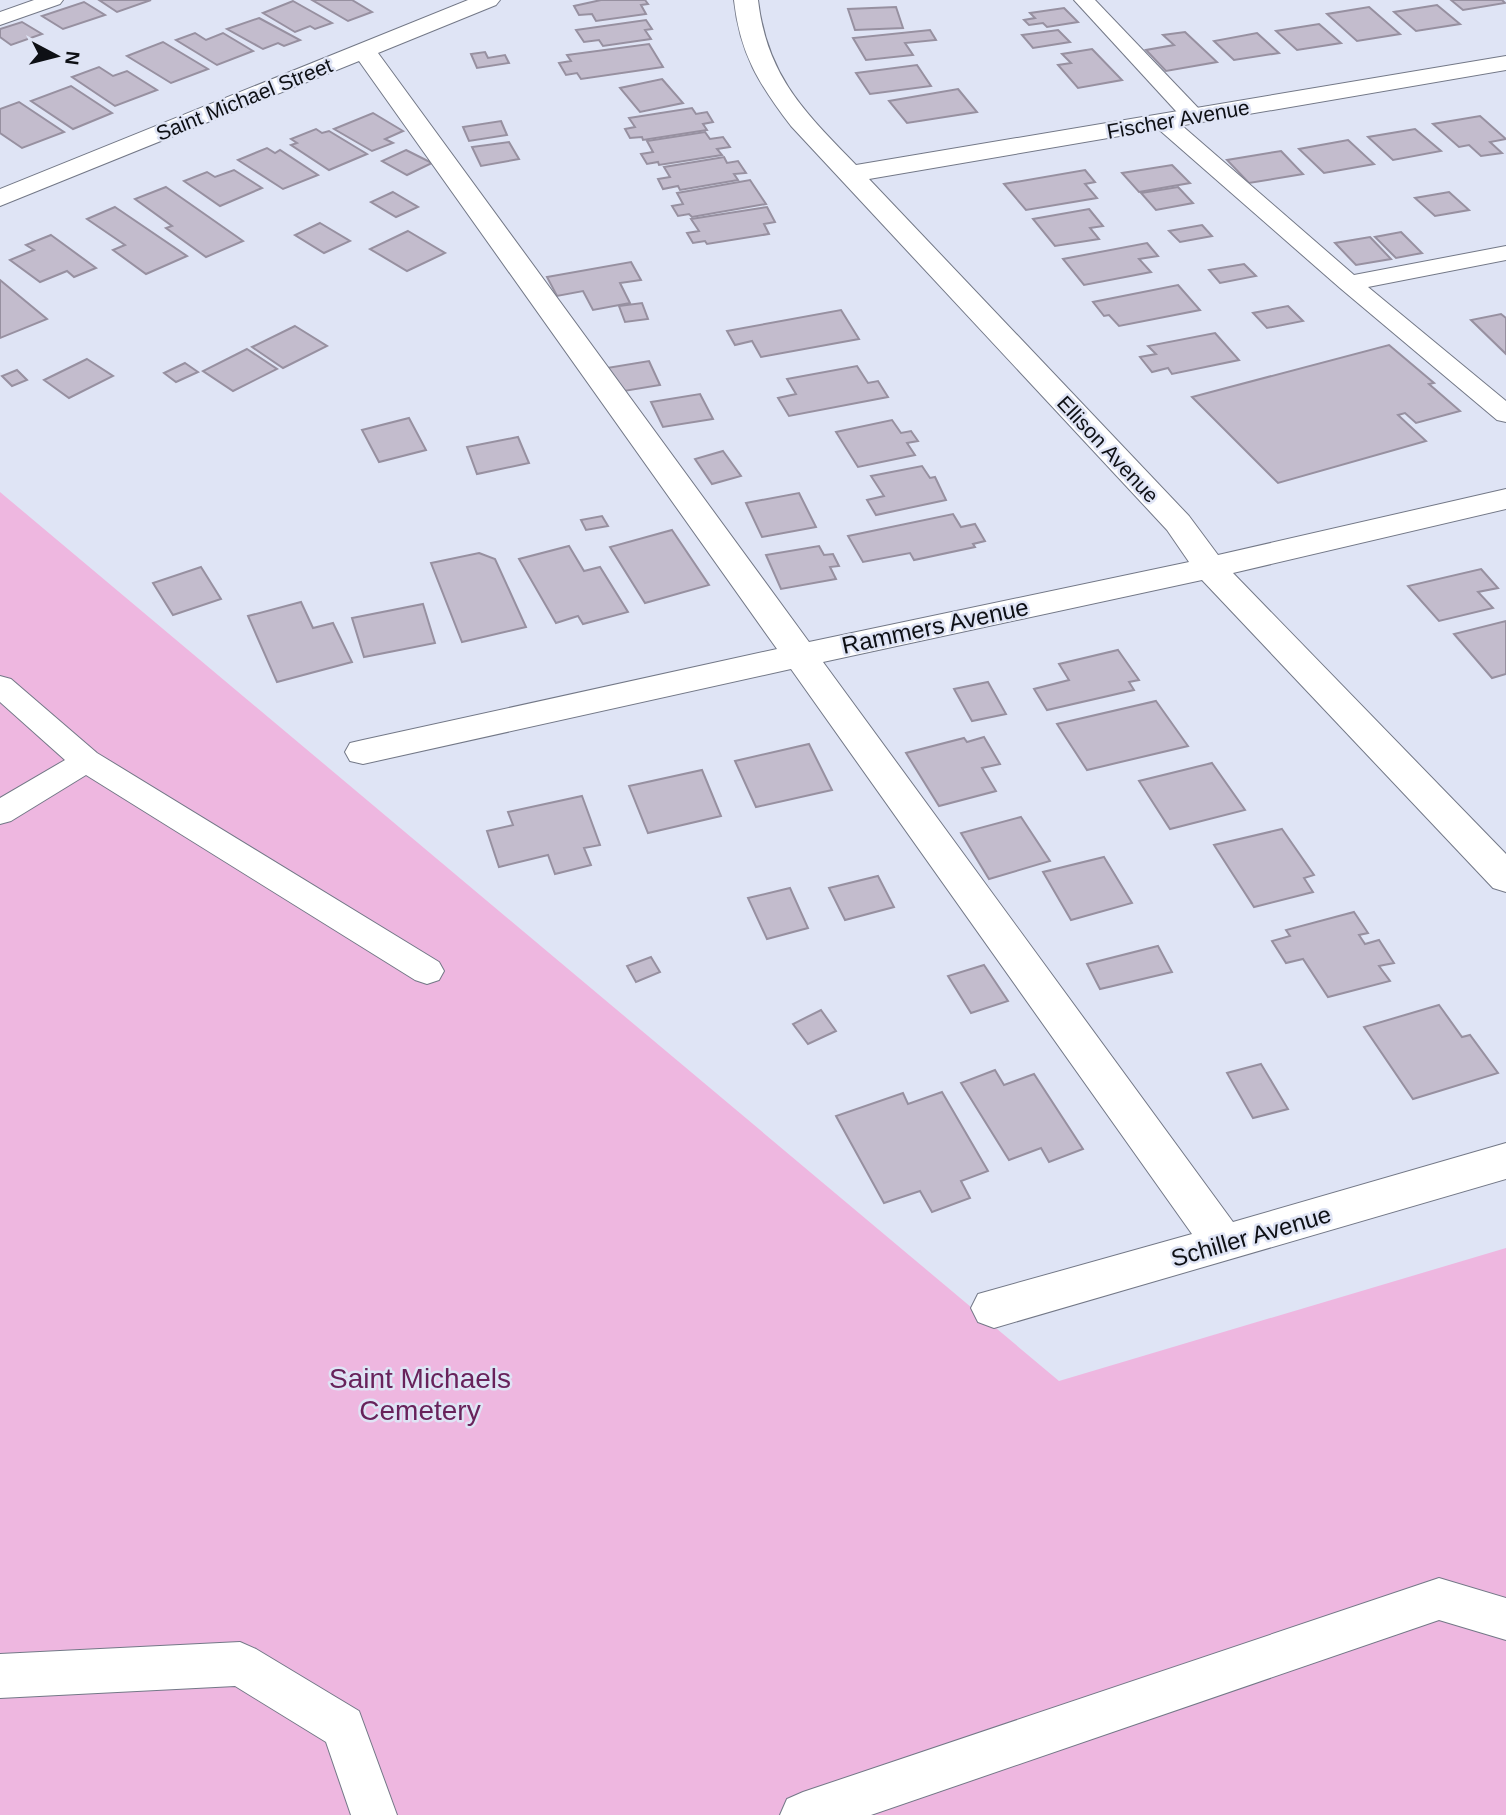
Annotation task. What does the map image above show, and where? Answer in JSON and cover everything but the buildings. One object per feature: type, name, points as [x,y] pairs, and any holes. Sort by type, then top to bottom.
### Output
[{"type":"street","name":"Saint Michael Street","points":[[0,198],[488,0]]},
{"type":"street","name":"Ellison Avenue","points":[[746,0],[753,46],[767,79],[800,121],[1178,523],[1209,567],[1506,878]]},
{"type":"street","points":[[364,51],[1224,1244]]},
{"type":"street","name":"Fischer Avenue","points":[[849,174],[1506,63]]},
{"type":"street","name":"Rammers Avenue","points":[[363,752],[1057,599],[1143,583],[1506,499]]},
{"type":"street","name":"Schiller Avenue","points":[[994,1308],[1506,1161]]},
{"type":"lane","points":[[0,19],[53,0]]},
{"type":"lane","points":[[1084,0],[1194,117]]},
{"type":"lane","points":[[1164,122],[1349,283],[1506,414]]},
{"type":"lane","points":[[1349,283],[1506,253]]},
{"type":"lane","points":[[0,686],[86,761],[426,971]]},
{"type":"lane","points":[[0,813],[86,761]]},
{"type":"lane","points":[[803,1815],[1439,1599],[1506,1619]]},
{"type":"lane","points":[[0,1676],[240,1664],[343,1727],[374,1815]]},
{"type":"green space","name":"Saint Michaels Cemetery","points":[[0,492],[1059,1381],[1506,1248],[1506,1815],[0,1815]]}]
